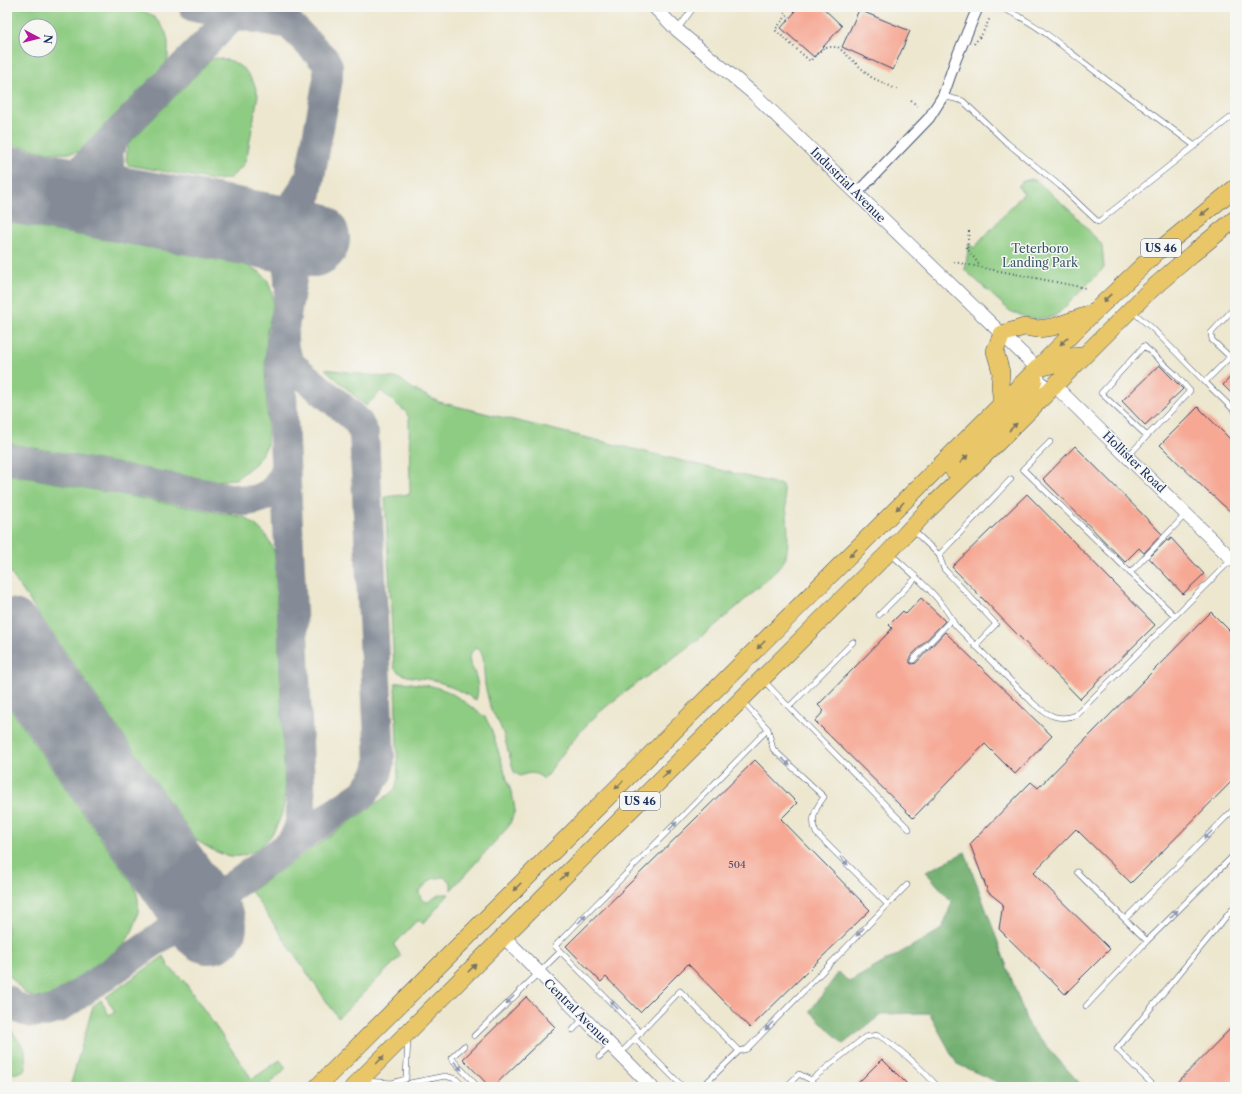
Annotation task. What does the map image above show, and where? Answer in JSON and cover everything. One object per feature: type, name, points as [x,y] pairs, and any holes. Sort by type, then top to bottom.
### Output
[{"type":"highway","name":"US 46","points":[[317,1087],[1092,314],[1157,252],[1235,188]]},
{"type":"highway","name":"US 46","points":[[356,1084],[889,552],[925,513],[1084,356],[1192,254],[1235,219]]},
{"type":"highway","points":[[1002,404],[1000,386],[1001,372],[995,351],[1002,334],[1024,327],[1038,329],[1053,327],[1092,314]]},
{"type":"highway","points":[[925,513],[945,478],[1023,400],[1032,385],[1037,368],[1052,366],[1061,362],[1066,357],[1084,356]]},
{"type":"street","name":"Industrial Avenue","points":[[654,7],[677,30],[754,94],[1037,368]]},
{"type":"street","points":[[857,193],[929,118],[943,96],[956,59],[978,7]]},
{"type":"street","name":"Hollister Road","points":[[1037,368],[1038,379],[1046,388],[1055,386],[1233,560]]},
{"type":"street","name":"Central Avenue","points":[[503,936],[652,1087]]},
{"type":"lane","points":[[677,30],[694,7]]},
{"type":"lane","points":[[998,7],[1012,12],[1046,34],[1126,96],[1195,146]]},
{"type":"lane","points":[[943,96],[963,102],[1006,142],[1060,186],[1098,222],[1235,114]]},
{"type":"lane","points":[[1230,357],[1212,340],[1211,334],[1235,307]]},
{"type":"lane","points":[[1131,310],[1152,328],[1235,411]]},
{"type":"lane","points":[[1128,456],[1190,391],[1175,374],[1144,346],[1101,392],[1147,436]]},
{"type":"lane","points":[[1205,382],[1235,352]]},
{"type":"lane","points":[[1050,442],[1023,468],[1175,616]]},
{"type":"lane","points":[[939,555],[1011,479]]},
{"type":"lane","points":[[1130,573],[1186,514]]},
{"type":"lane","points":[[911,528],[939,555],[944,569],[996,624],[975,646]]},
{"type":"lane","points":[[889,552],[950,613],[955,625],[975,646],[1034,704],[1046,714],[1058,718],[1069,718],[1076,715],[1233,560]]},
{"type":"lane","points":[[879,615],[916,578]]},
{"type":"lane","points":[[913,660],[952,619]]},
{"type":"lane","points":[[789,707],[853,642]]},
{"type":"lane","points":[[762,679],[909,829]]},
{"type":"lane","points":[[741,700],[768,729],[773,749],[824,797],[817,806],[814,815],[813,825],[816,833],[887,904]]},
{"type":"lane","points":[[641,1033],[555,946],[768,729]]},
{"type":"lane","points":[[1125,919],[1235,808]]},
{"type":"lane","points":[[1086,1006],[1147,941],[1235,854]]},
{"type":"lane","points":[[1077,872],[1147,941]]},
{"type":"lane","points":[[702,1087],[739,1051],[747,1049],[907,885]]},
{"type":"lane","points":[[1155,1087],[1117,1049],[1235,906]]},
{"type":"lane","points":[[474,1036],[560,952]]},
{"type":"lane","points":[[599,1057],[635,1039],[680,991],[739,1051]]},
{"type":"lane","points":[[573,1030],[584,1018]]},
{"type":"lane","points":[[407,1083],[408,1032]]},
{"type":"lane","points":[[811,1080],[865,1037],[878,1035],[893,1044],[919,1066],[938,1087]]},
{"type":"lane","points":[[635,1039],[683,1087]]},
{"type":"lane","points":[[464,1046],[451,1058],[478,1087]]},
{"type":"lane","points":[[786,1087],[799,1074],[811,1080],[813,1087]]},
{"type":"lane","points":[[356,1084],[407,1083],[445,1076],[456,1079],[464,1087]]},
{"type":"path","points":[[784,7],[781,10],[787,15],[775,30],[810,61],[824,47],[838,46],[871,77],[898,90]]},
{"type":"path","points":[[911,100],[919,108]]},
{"type":"path","points":[[969,231],[967,248],[981,267]]},
{"type":"path","points":[[954,262],[1086,288]]},
{"type":"green space","points":[[7,7],[119,7],[143,11],[155,18],[166,33],[168,42],[168,58],[161,72],[92,143],[80,151],[60,153],[7,144]]},
{"type":"green space","points":[[217,58],[232,61],[245,70],[254,83],[258,95],[248,151],[245,162],[240,169],[229,179],[214,180],[128,165],[126,159],[128,144],[212,59]]},
{"type":"green space","name":"Teterboro Landing Park","points":[[1031,179],[1037,181],[1074,214],[1102,245],[1104,268],[1059,313],[1052,317],[1037,319],[1028,318],[1010,311],[965,270],[969,244],[974,248],[1024,193],[1019,188],[1019,185],[1023,181]]},
{"type":"green space","points":[[7,222],[244,264],[260,272],[268,281],[273,296],[273,307],[267,332],[265,366],[268,431],[267,446],[255,464],[236,479],[213,481],[7,443]]},
{"type":"green space","points":[[325,369],[400,379],[413,389],[439,402],[782,485],[787,521],[788,541],[786,557],[777,570],[713,627],[592,719],[577,735],[544,779],[532,773],[520,776],[514,772],[503,733],[491,710],[485,685],[483,658],[480,650],[476,648],[469,658],[477,684],[478,694],[476,700],[461,691],[444,684],[433,680],[407,676],[398,672],[394,668],[385,497],[410,494],[409,418],[406,412],[381,391],[366,406]]},
{"type":"green space","points":[[7,474],[244,517],[267,537],[275,554],[285,793],[280,820],[275,830],[265,842],[253,852],[245,855],[230,856],[208,848],[196,840],[7,568]]},
{"type":"green space","points":[[404,682],[432,686],[447,691],[485,717],[491,728],[513,798],[515,810],[509,826],[451,890],[451,883],[444,877],[432,879],[419,891],[421,898],[428,902],[440,894],[449,894],[423,924],[418,919],[394,945],[401,956],[338,1018],[251,891],[395,789],[398,778],[395,683]]},
{"type":"green space","points":[[7,704],[134,886],[138,901],[135,925],[122,946],[54,994],[38,998],[21,989],[7,971]]},
{"type":"green space","points":[[965,852],[1029,1027],[1083,1087],[1008,1087],[957,1064],[929,1013],[882,1014],[843,1044],[810,1011],[839,972],[849,982],[942,929],[952,902],[926,872]]},
{"type":"green space","points":[[164,956],[169,967],[184,981],[252,1079],[280,1060],[286,1068],[267,1087],[70,1087],[93,1006],[101,1000],[109,1015],[115,1012],[106,997]]},
{"type":"green space","points":[[7,1024],[25,1050],[26,1070],[14,1074],[7,1067]]},
{"type":"building","points":[[790,7],[822,7],[842,26],[814,57],[781,28],[795,12]]},
{"type":"building","points":[[859,10],[910,31],[893,70],[842,47]]},
{"type":"building","points":[[1159,365],[1183,389],[1145,425],[1122,401]]},
{"type":"building","points":[[1235,372],[1235,397],[1223,385]]},
{"type":"building","points":[[1198,407],[1235,444],[1235,516],[1210,494],[1160,445]]},
{"type":"building","points":[[1075,446],[1162,534],[1144,553],[1139,548],[1125,562],[1043,479]]},
{"type":"building","points":[[1027,494],[1155,625],[1080,699],[952,567]]},
{"type":"building","points":[[1171,538],[1204,574],[1183,594],[1149,558],[1167,540],[1169,541]]},
{"type":"building","points":[[921,598],[945,621],[910,657],[910,663],[916,663],[945,632],[1052,736],[1015,774],[985,744],[913,818],[815,721],[824,711],[818,705],[889,632],[892,628],[889,625],[903,611],[906,614]]},
{"type":"building","points":[[1211,612],[1235,636],[1235,778],[1131,883],[1076,829],[1033,873],[1110,949],[1065,994],[999,929],[1003,904],[988,892],[970,844],[1031,782],[1038,788]]},
{"type":"building","points":[[755,760],[797,803],[781,819],[870,910],[750,1028],[688,964],[640,1012],[606,977],[601,982],[566,946]]},
{"type":"building","points":[[526,997],[555,1027],[493,1087],[490,1087],[463,1059]]},
{"type":"building","points":[[1235,1024],[1235,1087],[1173,1087]]},
{"type":"building","points":[[882,1059],[910,1087],[854,1087]]},
{"type":"taxiway","points":[[7,1000],[19,1009],[32,1013],[52,1011],[59,1008],[198,911],[290,844],[296,835],[301,817],[280,352],[299,236],[328,79],[328,66],[325,60],[289,24],[194,7]]},
{"type":"taxiway","points":[[19,186],[53,183],[78,173],[235,14]]},
{"type":"taxiway","points":[[115,135],[108,153],[111,172],[120,192],[146,209]]},
{"type":"taxiway","points":[[243,226],[264,221],[281,214],[295,202],[306,183]]},
{"type":"taxiway","points":[[247,227],[256,230],[275,244],[286,263],[289,284]]},
{"type":"taxiway","points":[[283,339],[284,351],[291,365],[351,415],[358,422],[364,434],[380,762],[377,774],[364,793],[290,844]]},
{"type":"taxiway","points":[[7,459],[247,501],[261,498],[273,491],[281,480],[285,466]]},
{"type":"runway","points":[[7,184],[312,239]]},
{"type":"runway","points":[[7,636],[209,926]]}]
